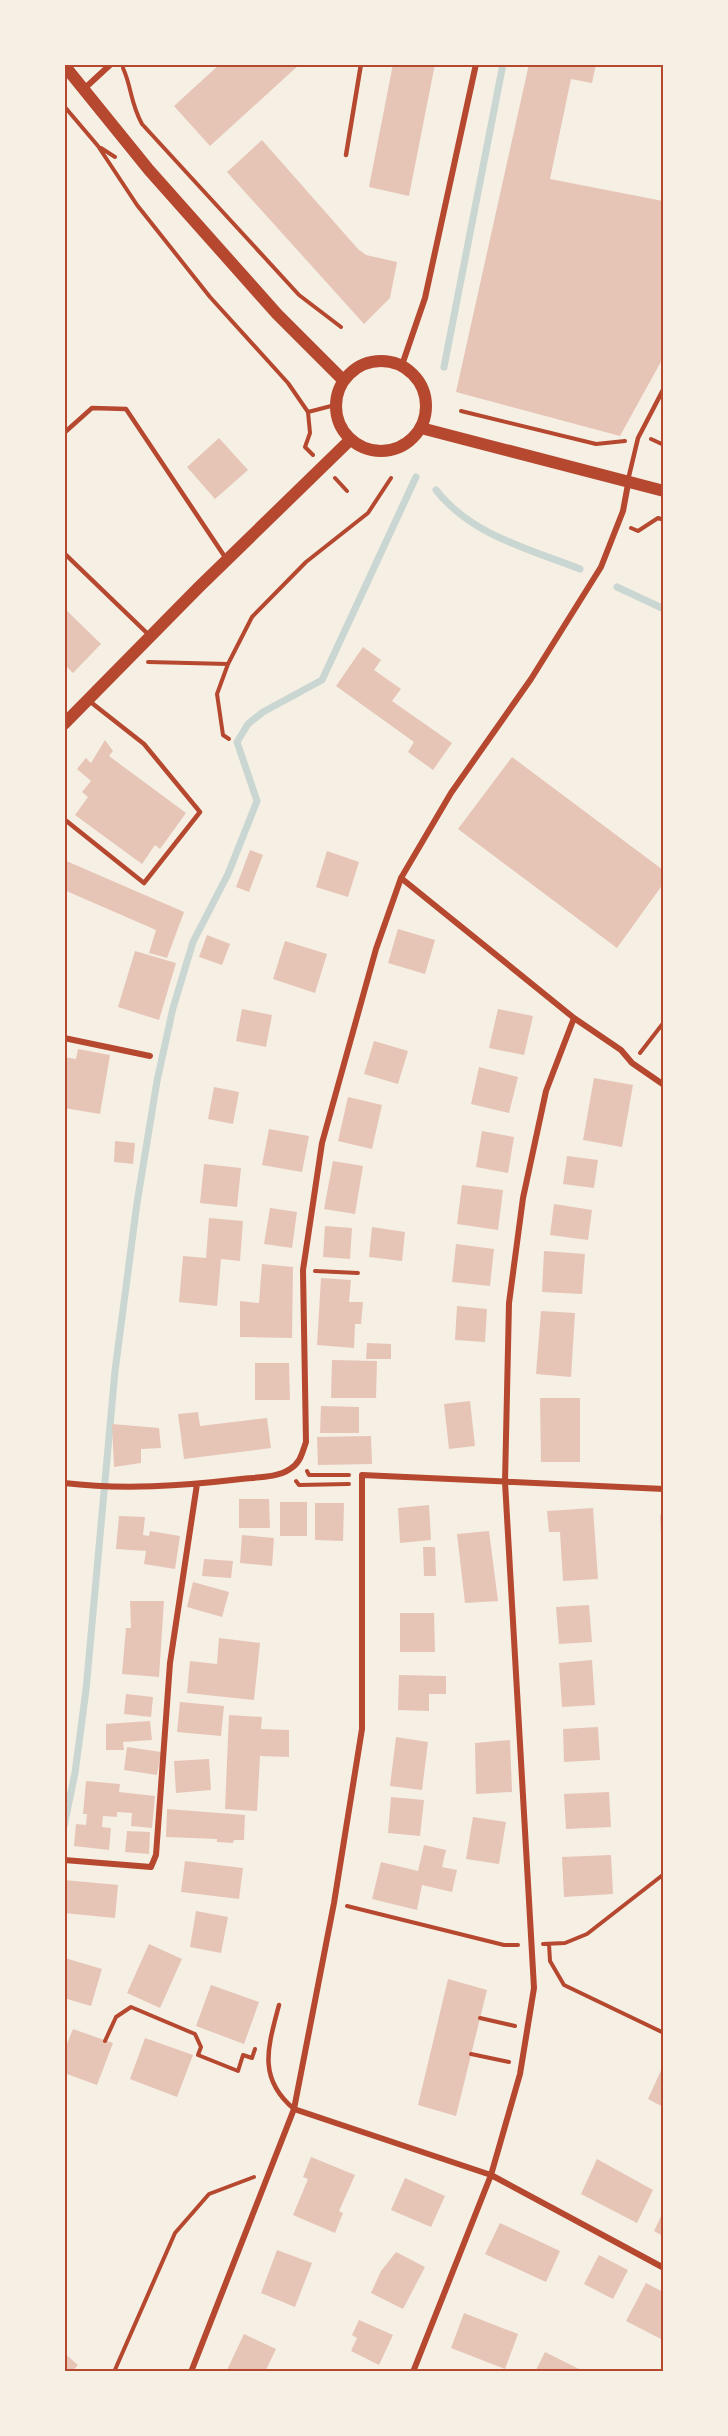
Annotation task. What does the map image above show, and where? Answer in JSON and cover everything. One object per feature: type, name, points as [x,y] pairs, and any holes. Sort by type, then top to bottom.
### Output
[{"type":"main road","points":[[64,65],[85,88],[149,170],[277,314],[343,380]]},
{"type":"main road","points":[[386,361],[402,365],[416,377],[424,393],[426,410],[421,428],[408,443],[389,452],[368,450],[350,441],[339,424],[335,405],[343,380],[354,369],[369,362],[386,361]]},
{"type":"main road","points":[[421,428],[663,491]]},
{"type":"main road","points":[[64,724],[227,560],[350,441]]},
{"type":"street","points":[[85,88],[111,64]]},
{"type":"street","points":[[402,365],[425,298],[476,64]]},
{"type":"street","points":[[64,1483],[117,1487],[197,1484],[276,1475],[289,1470],[300,1461],[306,1442],[303,1270],[322,1143],[376,950],[401,878],[452,793],[577,608],[601,567],[619,523],[627,483]]},
{"type":"street","points":[[401,878],[574,1018],[621,1050],[632,1063],[663,1085]]},
{"type":"street","points":[[415,2371],[491,2175],[522,2065],[534,1988],[534,1945],[505,1482],[509,1303],[523,1198],[546,1091],[574,1018]]},
{"type":"street","points":[[64,1038],[150,1056]]},
{"type":"street","points":[[191,2372],[272,2172],[294,2109],[334,1903],[362,1729],[362,1475],[663,1489]]},
{"type":"street","points":[[64,1860],[151,1867],[156,1856],[170,1663],[197,1484]]},
{"type":"street","points":[[294,2109],[491,2175],[663,2268]]},
{"type":"lane","points":[[346,155],[362,64]]},
{"type":"lane","points":[[627,483],[638,438],[663,388]]},
{"type":"lane","points":[[64,433],[92,408],[126,409],[227,560]]},
{"type":"lane","points":[[64,553],[151,637]]},
{"type":"lane","points":[[64,819],[144,883],[200,812],[144,744],[88,700]]},
{"type":"lane","points":[[279,2005],[266,2069],[280,2097],[294,2109]]},
{"type":"path","points":[[122,64],[128,79],[132,105],[142,123],[299,295],[341,327]]},
{"type":"path","points":[[64,106],[98,146],[137,205],[210,297],[288,382],[308,412],[335,405]]},
{"type":"path","points":[[461,411],[596,444],[638,438],[651,439],[663,445]]},
{"type":"path","points":[[229,739],[223,735],[217,694],[228,664],[252,617],[306,562],[368,513],[391,478]]},
{"type":"path","points":[[619,523],[638,531],[658,518],[663,520]]},
{"type":"path","points":[[126,662],[228,664]]},
{"type":"path","points":[[632,1063],[663,1022]]},
{"type":"path","points":[[303,1270],[358,1273]]},
{"type":"path","points":[[289,1470],[299,1485],[362,1484]]},
{"type":"path","points":[[309,1475],[362,1475]]},
{"type":"path","points":[[357,1908],[504,1945],[566,1943],[587,1934],[663,1874]]},
{"type":"path","points":[[549,1944],[550,1961],[564,1985],[663,2033]]},
{"type":"path","points":[[105,2041],[116,2017],[131,2007],[195,2034],[201,2047],[198,2055],[238,2071],[243,2055],[252,2058],[257,2043]]},
{"type":"path","points":[[480,2018],[528,2029]]},
{"type":"path","points":[[471,2054],[522,2065]]},
{"type":"path","points":[[114,2372],[175,2233],[209,2194],[245,2179],[272,2172]]},
{"type":"building","points":[[220,64],[300,64],[210,146],[174,106]]},
{"type":"building","points":[[393,64],[435,64],[409,196],[369,187]]},
{"type":"building","points":[[529,64],[596,64],[592,83],[571,79],[550,179],[663,201],[663,358],[620,436],[456,392]]},
{"type":"building","points":[[262,140],[358,249],[366,255],[397,262],[390,298],[364,324],[227,172]]},
{"type":"building","points":[[219,438],[248,470],[215,499],[187,467]]},
{"type":"building","points":[[64,608],[101,644],[73,673],[64,664]]},
{"type":"building","points":[[363,647],[381,660],[374,670],[401,689],[392,701],[452,743],[433,770],[408,752],[414,742],[336,686]]},
{"type":"building","points":[[105,740],[113,751],[109,756],[186,813],[160,849],[155,845],[142,864],[75,815],[88,797],[82,792],[91,781],[77,769],[86,758],[91,763]]},
{"type":"building","points":[[512,757],[663,870],[663,884],[617,948],[458,829]]},
{"type":"building","points":[[250,850],[263,855],[249,892],[236,887]]},
{"type":"building","points":[[327,851],[359,862],[348,897],[316,887]]},
{"type":"building","points":[[64,860],[184,912],[167,958],[149,953],[156,930],[64,890]]},
{"type":"building","points":[[398,929],[435,940],[425,974],[388,963]]},
{"type":"building","points":[[207,935],[230,944],[222,965],[199,957]]},
{"type":"building","points":[[285,941],[327,954],[315,993],[273,979]]},
{"type":"building","points":[[135,951],[176,963],[159,1020],[118,1007]]},
{"type":"building","points":[[242,1009],[272,1015],[266,1047],[236,1041]]},
{"type":"building","points":[[498,1009],[533,1016],[524,1055],[489,1048]]},
{"type":"building","points":[[374,1041],[408,1051],[398,1084],[364,1074]]},
{"type":"building","points":[[78,1049],[110,1055],[100,1114],[64,1108],[64,1057],[76,1059]]},
{"type":"building","points":[[479,1067],[518,1077],[509,1113],[471,1104]]},
{"type":"building","points":[[594,1078],[633,1085],[622,1147],[583,1140]]},
{"type":"building","points":[[214,1087],[239,1092],[233,1124],[208,1119]]},
{"type":"building","points":[[348,1097],[382,1105],[372,1149],[338,1141]]},
{"type":"building","points":[[269,1129],[309,1136],[302,1172],[262,1165]]},
{"type":"building","points":[[482,1131],[514,1137],[508,1173],[476,1167]]},
{"type":"building","points":[[115,1141],[135,1143],[133,1164],[114,1162]]},
{"type":"building","points":[[567,1156],[598,1160],[594,1188],[563,1184]]},
{"type":"building","points":[[333,1161],[363,1166],[355,1214],[324,1209]]},
{"type":"building","points":[[204,1164],[241,1168],[237,1207],[200,1203]]},
{"type":"building","points":[[462,1185],[503,1190],[498,1230],[457,1224]]},
{"type":"building","points":[[554,1204],[592,1210],[588,1240],[550,1235]]},
{"type":"building","points":[[270,1208],[297,1212],[292,1248],[264,1244]]},
{"type":"building","points":[[209,1218],[243,1221],[240,1261],[221,1259],[217,1306],[179,1302],[183,1256],[206,1258]]},
{"type":"building","points":[[325,1226],[352,1228],[350,1259],[323,1257]]},
{"type":"building","points":[[372,1227],[405,1232],[402,1261],[369,1257]]},
{"type":"building","points":[[456,1244],[494,1249],[490,1286],[452,1282]]},
{"type":"building","points":[[544,1251],[585,1254],[582,1294],[542,1292]]},
{"type":"building","points":[[262,1264],[293,1267],[292,1338],[240,1337],[240,1301],[259,1303]]},
{"type":"building","points":[[321,1278],[351,1280],[349,1302],[363,1302],[361,1324],[355,1324],[354,1348],[317,1345]]},
{"type":"building","points":[[457,1306],[487,1309],[485,1342],[455,1340]]},
{"type":"building","points":[[541,1311],[575,1313],[571,1377],[536,1374]]},
{"type":"building","points":[[367,1343],[391,1344],[391,1359],[366,1359]]},
{"type":"building","points":[[332,1360],[377,1361],[376,1398],[331,1398]]},
{"type":"building","points":[[255,1363],[289,1363],[290,1400],[255,1400]]},
{"type":"building","points":[[540,1398],[580,1398],[580,1462],[541,1462]]},
{"type":"building","points":[[470,1401],[475,1446],[449,1449],[444,1404]]},
{"type":"building","points":[[321,1406],[359,1407],[359,1433],[320,1433]]},
{"type":"building","points":[[198,1412],[200,1426],[267,1418],[271,1448],[184,1459],[178,1414]]},
{"type":"building","points":[[112,1424],[159,1428],[161,1448],[141,1449],[141,1463],[114,1467]]},
{"type":"building","points":[[371,1436],[372,1464],[318,1465],[317,1437]]},
{"type":"building","points":[[239,1499],[269,1499],[270,1528],[239,1528]]},
{"type":"building","points":[[280,1502],[307,1502],[307,1536],[280,1536]]},
{"type":"building","points":[[315,1503],[344,1503],[343,1541],[315,1540]]},
{"type":"building","points":[[429,1505],[431,1540],[400,1543],[398,1508]]},
{"type":"building","points":[[593,1508],[598,1579],[563,1581],[560,1532],[549,1532],[547,1511]]},
{"type":"building","points":[[660,1515],[663,1515],[663,1556],[662,1556]]},
{"type":"building","points":[[119,1516],[145,1517],[143,1535],[149,1536],[150,1531],[180,1536],[175,1569],[144,1564],[146,1551],[116,1549]]},
{"type":"building","points":[[489,1531],[498,1601],[465,1603],[457,1534]]},
{"type":"building","points":[[242,1535],[274,1538],[272,1566],[240,1563]]},
{"type":"building","points":[[423,1547],[435,1547],[436,1576],[424,1576]]},
{"type":"building","points":[[204,1559],[233,1561],[231,1578],[202,1576]]},
{"type":"building","points":[[193,1582],[229,1592],[222,1617],[187,1607]]},
{"type":"building","points":[[130,1601],[164,1601],[159,1677],[122,1674],[126,1628],[131,1628]]},
{"type":"building","points":[[589,1605],[592,1642],[559,1644],[556,1607]]},
{"type":"building","points":[[400,1613],[434,1613],[435,1652],[400,1652]]},
{"type":"building","points":[[219,1638],[260,1643],[254,1700],[187,1693],[190,1661],[217,1664]]},
{"type":"building","points":[[592,1660],[595,1705],[562,1707],[559,1663]]},
{"type":"building","points":[[399,1675],[446,1676],[446,1694],[429,1694],[429,1711],[398,1710]]},
{"type":"building","points":[[126,1694],[153,1697],[151,1717],[124,1714]]},
{"type":"building","points":[[180,1702],[224,1706],[221,1736],[177,1732]]},
{"type":"building","points":[[229,1715],[262,1717],[261,1729],[289,1730],[289,1757],[260,1756],[257,1811],[225,1809]]},
{"type":"building","points":[[150,1721],[152,1740],[123,1742],[124,1750],[106,1750],[106,1724]]},
{"type":"building","points":[[598,1727],[600,1760],[564,1762],[563,1729]]},
{"type":"building","points":[[396,1737],[428,1742],[422,1790],[390,1786]]},
{"type":"building","points":[[510,1740],[512,1792],[476,1794],[475,1743]]},
{"type":"building","points":[[127,1747],[161,1752],[157,1775],[124,1770]]},
{"type":"building","points":[[209,1759],[211,1790],[176,1793],[174,1761]]},
{"type":"building","points":[[86,1781],[120,1784],[119,1792],[155,1796],[152,1828],[131,1826],[132,1813],[117,1812],[117,1817],[103,1816],[102,1827],[111,1828],[109,1850],[74,1846],[76,1824],[86,1825],[87,1814],[83,1814]]},
{"type":"building","points":[[609,1792],[611,1827],[566,1829],[564,1794]]},
{"type":"building","points":[[391,1797],[424,1800],[420,1836],[388,1833]]},
{"type":"building","points":[[167,1809],[245,1815],[244,1840],[234,1840],[233,1843],[217,1842],[217,1839],[166,1837]]},
{"type":"building","points":[[473,1817],[506,1822],[499,1864],[466,1859]]},
{"type":"building","points":[[127,1831],[150,1832],[149,1854],[125,1852]]},
{"type":"building","points":[[424,1845],[446,1850],[442,1867],[457,1870],[452,1892],[422,1885],[417,1910],[372,1899],[381,1862],[418,1871]]},
{"type":"building","points":[[611,1855],[613,1894],[564,1897],[562,1857]]},
{"type":"building","points":[[185,1861],[243,1868],[239,1899],[181,1892]]},
{"type":"building","points":[[64,1880],[118,1885],[115,1918],[64,1913]]},
{"type":"building","points":[[196,1911],[228,1917],[221,1953],[190,1947]]},
{"type":"building","points":[[149,1944],[182,1959],[160,2008],[127,1993]]},
{"type":"building","points":[[65,1958],[102,1969],[91,2006],[64,1998]]},
{"type":"building","points":[[448,1979],[487,1990],[456,2116],[418,2105]]},
{"type":"building","points":[[211,1985],[259,2002],[244,2044],[196,2026]]},
{"type":"building","points":[[73,2029],[113,2043],[97,2085],[64,2073],[64,2051]]},
{"type":"building","points":[[145,2038],[193,2055],[177,2097],[130,2079]]},
{"type":"building","points":[[663,2066],[663,2107],[648,2099]]},
{"type":"building","points":[[311,2157],[355,2175],[339,2211],[343,2213],[335,2233],[293,2215],[308,2179],[303,2177]]},
{"type":"building","points":[[597,2159],[653,2190],[637,2223],[581,2194]]},
{"type":"building","points":[[405,2178],[445,2196],[431,2227],[391,2210]]},
{"type":"building","points":[[663,2212],[663,2236],[654,2231]]},
{"type":"building","points":[[500,2223],[560,2251],[546,2282],[485,2254]]},
{"type":"building","points":[[277,2250],[312,2263],[295,2307],[261,2293]]},
{"type":"building","points":[[396,2252],[425,2267],[403,2309],[371,2293],[381,2271]]},
{"type":"building","points":[[599,2255],[628,2270],[613,2299],[584,2284]]},
{"type":"building","points":[[646,2283],[663,2292],[663,2340],[626,2321]]},
{"type":"building","points":[[464,2313],[518,2334],[505,2369],[451,2348]]},
{"type":"building","points":[[359,2320],[393,2335],[379,2365],[351,2351],[357,2338],[352,2335]]},
{"type":"building","points":[[244,2334],[276,2349],[265,2372],[227,2370]]},
{"type":"building","points":[[545,2352],[585,2372],[535,2372]]},
{"type":"building","points":[[64,2353],[78,2365],[72,2372],[64,2372]]},
{"type":"waterway","points":[[444,367],[503,64]]},
{"type":"waterway","points":[[64,1826],[75,1773],[86,1690],[115,1371],[137,1203],[157,1081],[173,1008],[193,942],[228,874],[257,801],[237,742],[248,724],[263,712],[322,680],[416,477]]},
{"type":"waterway","points":[[436,490],[466,519],[483,529],[521,547],[580,569]]},
{"type":"waterway","points":[[617,587],[664,609]]}]
